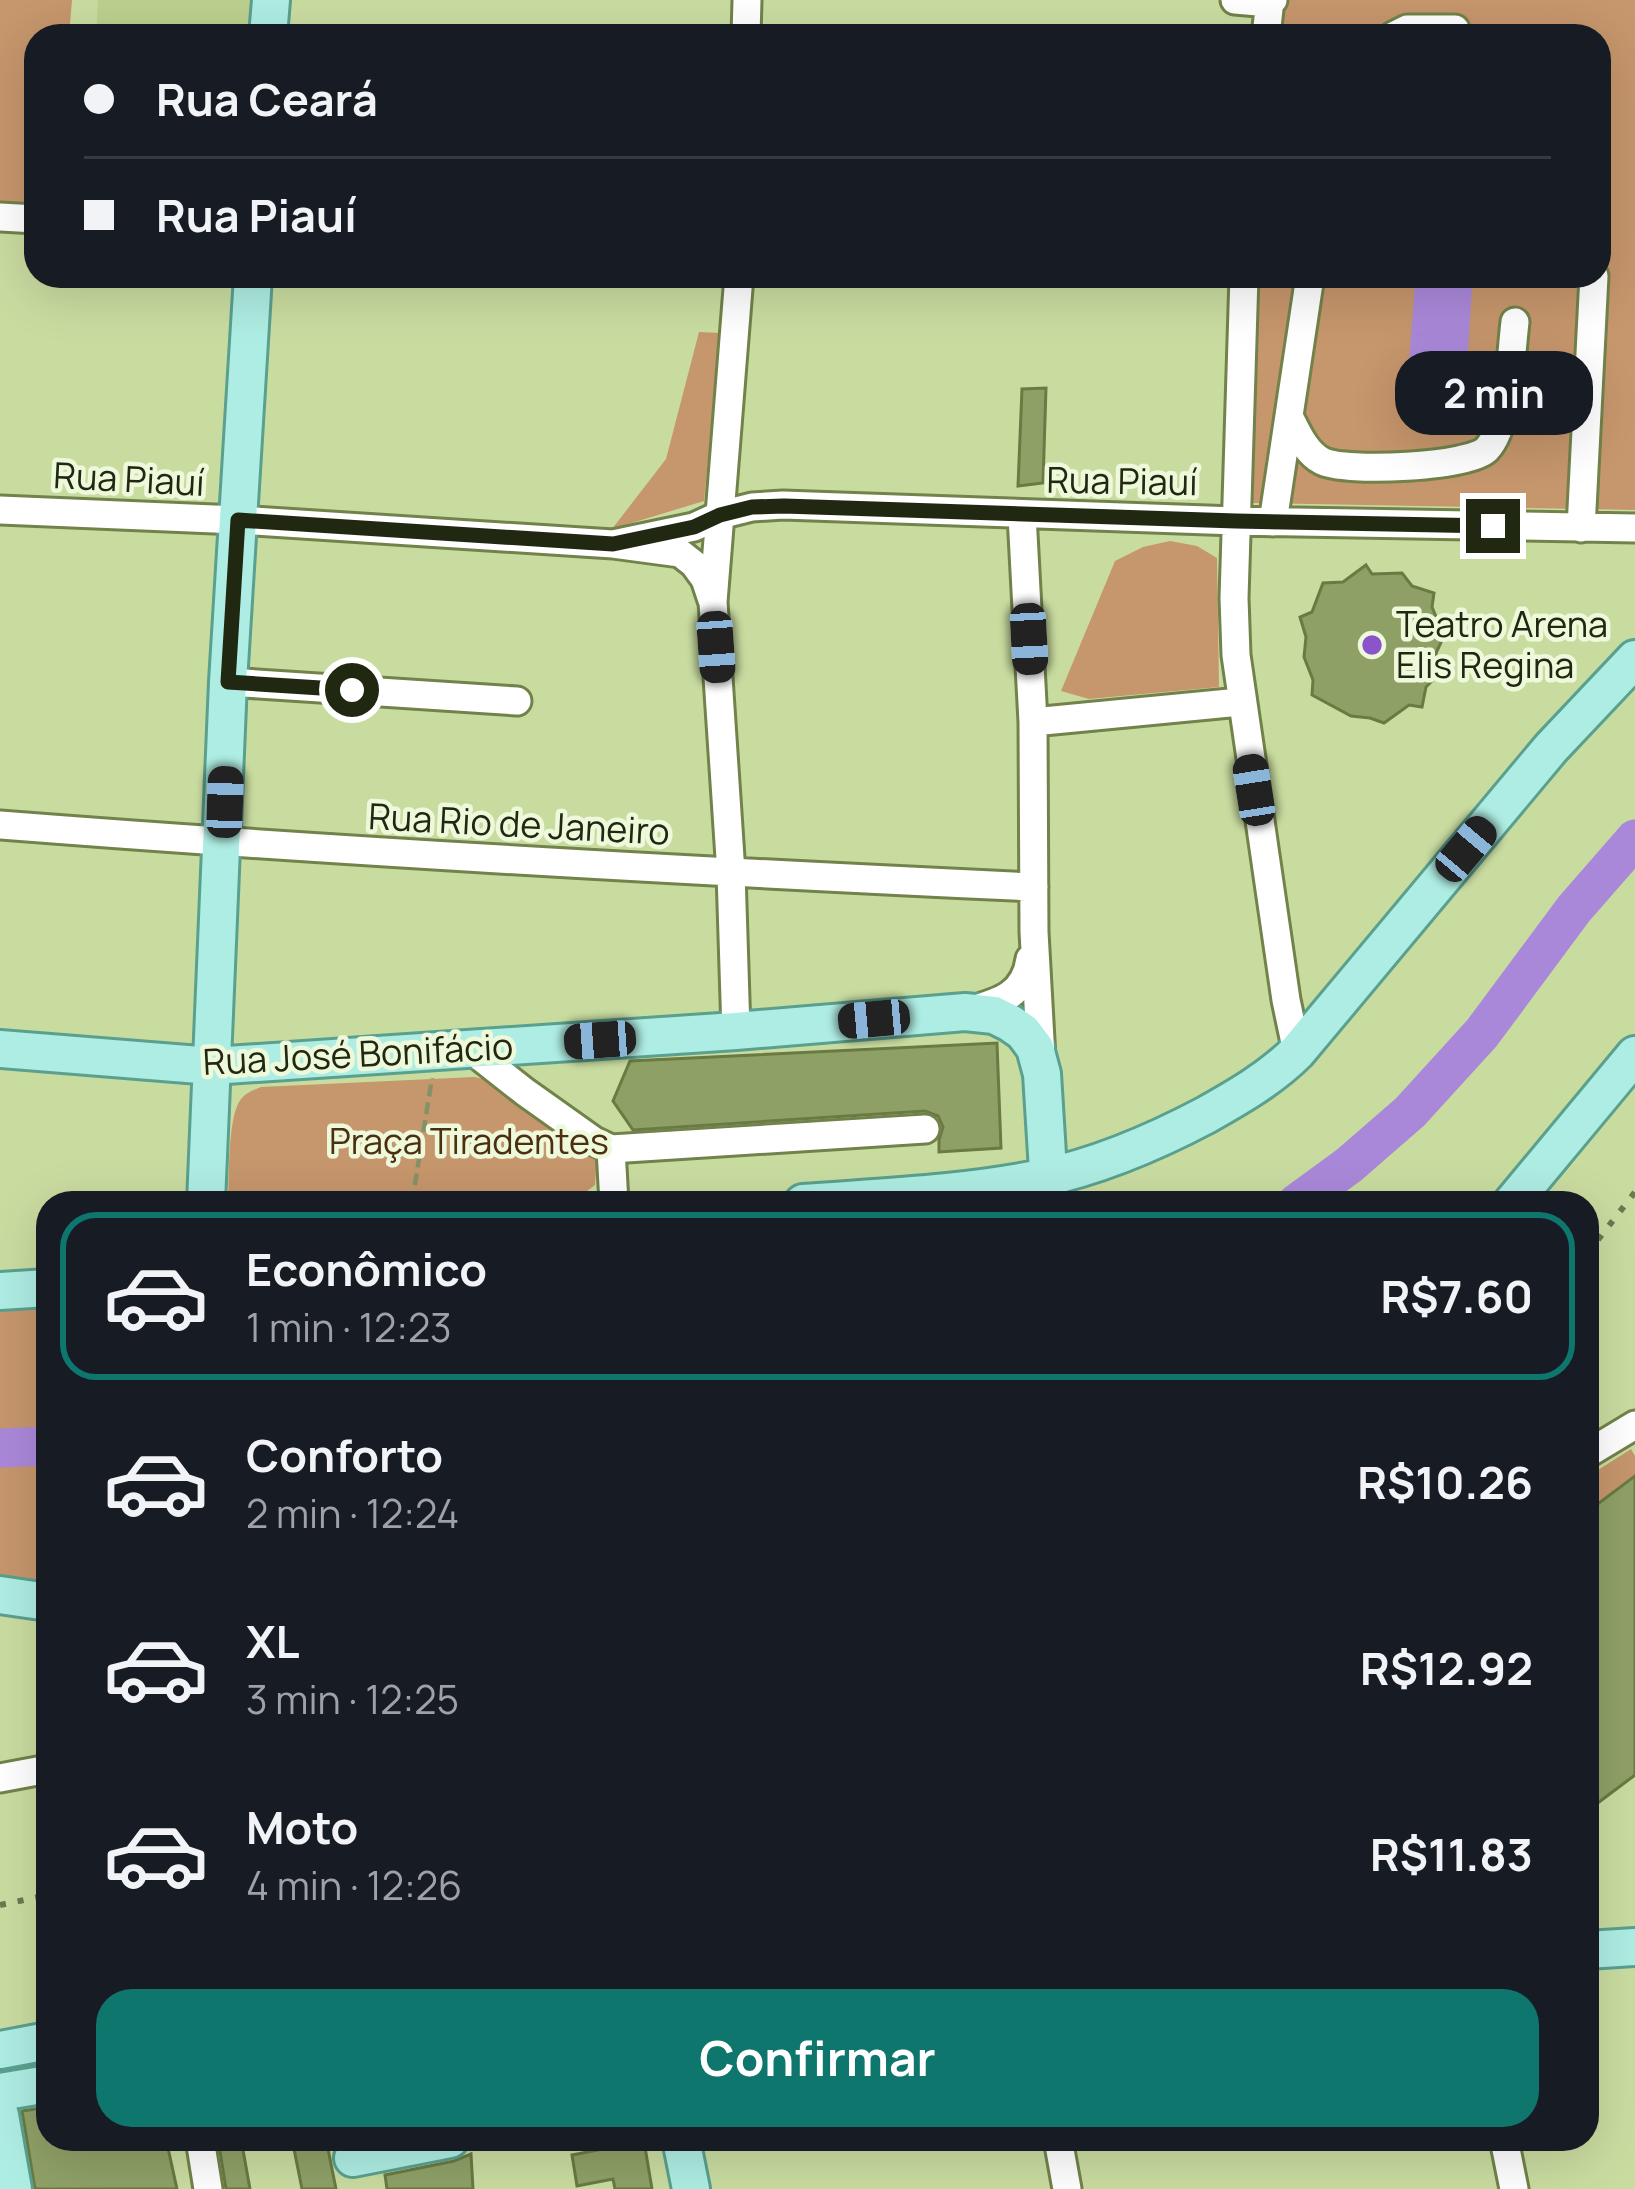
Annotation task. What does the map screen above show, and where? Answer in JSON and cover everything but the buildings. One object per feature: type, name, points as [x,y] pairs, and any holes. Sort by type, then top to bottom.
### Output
[{"type":"main road","points":[[207,1191],[228,682],[253,288]]},
{"type":"main road","points":[[956,1191],[1048,1190],[1162,1138],[1240,1096],[1284,1065],[1551,748],[1635,659]]},
{"type":"main road","name":"Rua José Bonifácio","points":[[0,1049],[212,1066],[965,1012],[994,1015],[1023,1032],[1035,1048],[1042,1074]]},
{"type":"main road","points":[[1522,1191],[1635,1054]]},
{"type":"main road","points":[[1042,1074],[1048,1190]]},
{"type":"main road","points":[[1045,1116],[1053,1135],[1071,1151],[1115,1156]]},
{"type":"main road","points":[[982,1189],[1027,1162],[1040,1140],[1045,1116]]},
{"type":"main road","points":[[0,1291],[36,1289]]},
{"type":"main road","points":[[0,1595],[36,1600]]},
{"type":"main road","points":[[1599,1949],[1635,1947]]},
{"type":"main road","points":[[0,2050],[36,2044]]},
{"type":"main road","points":[[0,2092],[36,2086]]},
{"type":"main road","points":[[0,2115],[13,2189]]},
{"type":"main road","points":[[354,2162],[392,2151]]},
{"type":"main road","points":[[683,2151],[691,2189]]},
{"type":"street","points":[[1235,0],[1271,1]]},
{"type":"street","points":[[736,1031],[713,602],[738,288]]},
{"type":"street","points":[[1244,288],[1234,598],[1240,702],[1297,1052]]},
{"type":"street","points":[[1273,522],[1308,288]]},
{"type":"street","points":[[1581,528],[1593,288]]},
{"type":"street","points":[[1289,416],[1301,440],[1319,460],[1346,468],[1458,462],[1485,452],[1501,427],[1516,322]]},
{"type":"street","name":"Rua Piauí","points":[[613,544],[694,527],[752,507],[784,506],[1635,528]]},
{"type":"street","name":"Rua Piauí","points":[[0,510],[613,544],[680,553],[705,579],[713,602]]},
{"type":"street","points":[[1022,514],[1042,1074]]},
{"type":"street","points":[[228,682],[517,701]]},
{"type":"street","points":[[1033,722],[1240,702]]},
{"type":"street","name":"Rua Rio de Janeiro","points":[[0,824],[731,873],[1034,887]]},
{"type":"street","points":[[965,1012],[1009,998],[1022,985],[1034,932]]},
{"type":"street","points":[[525,1092],[524,1064],[554,1043]]},
{"type":"street","points":[[452,1050],[611,1149],[925,1129]]},
{"type":"street","points":[[611,1149],[613,1191]]},
{"type":"street","points":[[1599,1446],[1635,1424]]},
{"type":"street","points":[[0,1778],[36,1771]]},
{"type":"street","points":[[202,2151],[208,2189]]},
{"type":"street","points":[[1060,2151],[1067,2189]]},
{"type":"street","points":[[1506,2151],[1514,2189]]},
{"type":"path","points":[[415,1191],[452,1050]]},
{"type":"shaded area","points":[[98,0],[256,0],[254,24],[97,24]]},
{"type":"shaded area","points":[[1415,288],[1472,288],[1467,366],[1409,362]]},
{"type":"green space","points":[[0,0],[72,0],[70,24],[24,24],[24,205],[0,203]]},
{"type":"green space","points":[[1277,0],[1635,0],[1635,510],[1252,503],[1254,288],[1611,288],[1611,24],[1275,24]]},
{"type":"green space","points":[[699,332],[721,333],[704,501],[612,529],[666,459]]},
{"type":"green space","points":[[1170,541],[1197,546],[1217,558],[1219,687],[1089,699],[1061,691],[1115,561]]},
{"type":"green space","name":"Praça Tiradentes","points":[[474,1077],[494,1081],[597,1156],[595,1185],[587,1191],[228,1191],[232,1125],[238,1104],[261,1087]]},
{"type":"green space","points":[[36,1309],[36,1588],[0,1583],[0,1311]]},
{"type":"green space","points":[[1631,1449],[1635,1456],[1635,1476],[1599,1503],[1599,1469]]},
{"type":"waterway","points":[[1313,1191],[1410,1112],[1482,1033],[1574,909],[1635,839]]},
{"type":"waterway","points":[[0,1448],[36,1446]]},
{"type":"railway","points":[[1599,1238],[1635,1192]]},
{"type":"railway","points":[[0,1905],[36,1898]]},
{"type":"place","name":"Teatro Arena Elis Regina","points":[[1372,645]]},
{"type":"route","points":[[352,690],[228,682],[238,520],[613,544],[694,527],[752,507],[784,506],[1493,526]]}]
